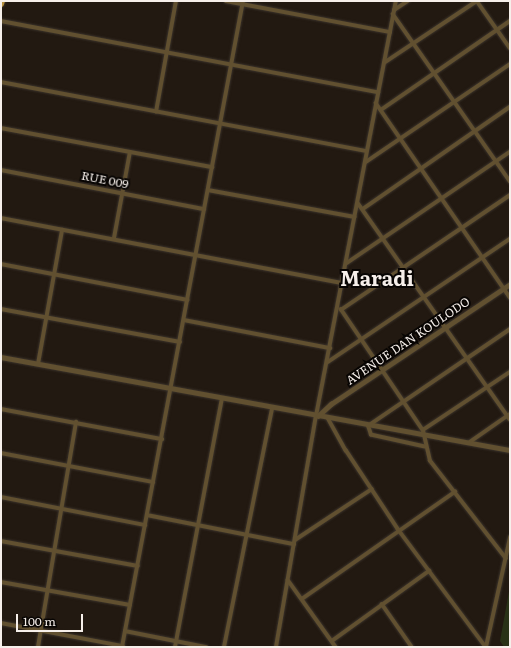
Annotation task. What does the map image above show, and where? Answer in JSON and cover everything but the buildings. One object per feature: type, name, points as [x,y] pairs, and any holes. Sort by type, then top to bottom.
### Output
[{"type":"street","points":[[156,112],[176,1]]},
{"type":"street","points":[[226,1],[390,32]]},
{"type":"street","points":[[276,647],[317,416],[330,348],[340,308],[343,283],[367,151],[396,1]]},
{"type":"street","points":[[394,12],[408,1]]},
{"type":"street","points":[[384,63],[477,1],[510,48]]},
{"type":"street","points":[[1,623],[122,646],[146,525],[243,3]]},
{"type":"street","points":[[394,12],[414,44],[510,181]]},
{"type":"street","points":[[1,21],[378,92]]},
{"type":"street","points":[[381,110],[510,21]]},
{"type":"street","points":[[366,162],[510,64]]},
{"type":"street","points":[[1,82],[367,151]]},
{"type":"street","points":[[376,103],[510,297]]},
{"type":"street","points":[[363,209],[510,107]]},
{"type":"street","points":[[1,128],[212,167]]},
{"type":"street","points":[[114,238],[130,152]]},
{"type":"street","points":[[347,263],[510,152]]},
{"type":"street","name":"RUE 009","points":[[1,170],[204,209]]},
{"type":"street","points":[[208,190],[355,217]]},
{"type":"street","points":[[340,308],[404,268],[510,195]]},
{"type":"street","points":[[358,203],[509,416],[470,442]]},
{"type":"street","points":[[1,218],[114,238],[343,283]]},
{"type":"street","points":[[38,364],[45,318],[62,230]]},
{"type":"street","points":[[328,362],[510,239]]},
{"type":"street","points":[[1,264],[188,300]]},
{"type":"street","name":"AVENUE DAN KOULODO","points":[[317,416],[331,404],[510,284]]},
{"type":"street","points":[[340,308],[362,338],[424,433],[425,447],[430,461],[506,559]]},
{"type":"street","points":[[1,309],[180,342]]},
{"type":"street","points":[[184,320],[330,348]]},
{"type":"street","points":[[368,426],[403,400],[510,329]]},
{"type":"street","points":[[1,357],[368,426],[424,433],[510,450]]},
{"type":"street","points":[[424,433],[488,386],[510,372]]},
{"type":"street","points":[[175,647],[222,398]]},
{"type":"street","points":[[1,408],[162,439]]},
{"type":"street","points":[[224,647],[245,534],[272,408]]},
{"type":"street","points":[[328,418],[398,529],[486,647]]},
{"type":"street","points":[[38,647],[70,466],[76,422]]},
{"type":"street","points":[[368,426],[371,435],[425,447]]},
{"type":"street","points":[[1,453],[153,482]]},
{"type":"street","points":[[147,515],[294,542],[372,489]]},
{"type":"street","points":[[302,599],[398,529],[455,492]]},
{"type":"street","points":[[1,497],[146,525]]},
{"type":"street","points":[[486,647],[510,538]]},
{"type":"street","points":[[1,541],[138,566]]},
{"type":"street","points":[[332,641],[429,571]]},
{"type":"street","points":[[288,580],[336,647]]},
{"type":"street","points":[[1,582],[130,605]]},
{"type":"street","points":[[382,604],[412,647]]},
{"type":"street","points":[[125,631],[206,647]]},
{"type":"green space","points":[[510,586],[510,647],[504,647],[500,641]]},
{"type":"district","name":"Maradi","points":[[377,277]]}]
